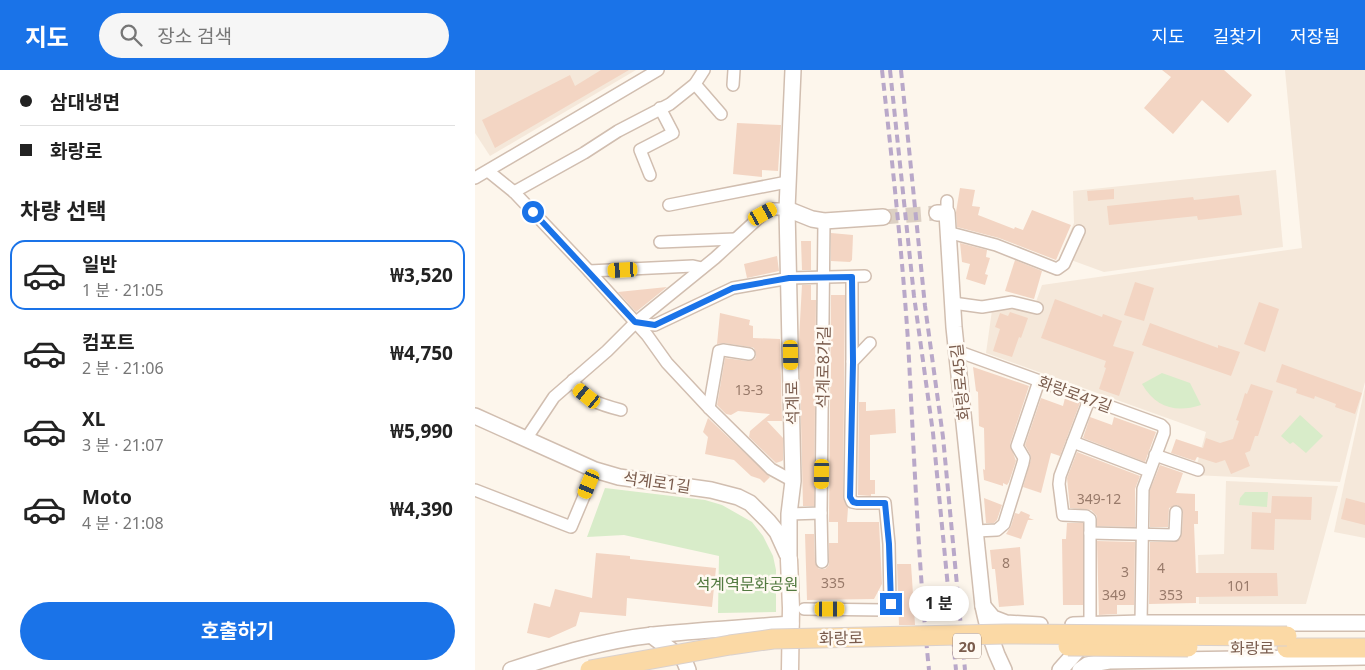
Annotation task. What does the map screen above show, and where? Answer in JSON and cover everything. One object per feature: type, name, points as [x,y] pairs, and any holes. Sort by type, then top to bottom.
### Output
[{"type":"main road","name":"석계로","points":[[789,560],[790,670]]},
{"type":"main road","name":"화랑로","points":[[591,670],[773,639],[1006,634],[1287,642],[1365,648]]},
{"type":"main road","name":"화랑로","points":[[649,670],[713,658],[813,650],[1019,645],[1287,642],[1365,635]]},
{"type":"street","points":[[475,178],[658,70]]},
{"type":"street","points":[[514,192],[670,104],[695,84],[704,70]]},
{"type":"street","points":[[733,85],[734,70]]},
{"type":"street","name":"석계로","points":[[789,560],[789,514],[793,481],[787,182],[793,70]]},
{"type":"street","points":[[695,84],[721,114]]},
{"type":"street","points":[[650,175],[640,150],[673,133],[661,108]]},
{"type":"street","points":[[489,171],[514,192],[589,271],[635,322],[667,363],[709,408],[771,469],[793,481]]},
{"type":"street","points":[[669,205],[787,182]]},
{"type":"street","points":[[526,439],[554,397],[607,351],[635,322],[702,268],[763,214],[773,209],[787,209],[812,219],[824,221],[883,217]]},
{"type":"street","name":"화랑로45길","points":[[943,209],[947,232],[983,606],[995,652],[1004,670]]},
{"type":"street","name":"석계로8가길","points":[[822,562],[824,221]]},
{"type":"street","points":[[947,232],[996,245],[1057,269],[1064,264],[1079,231]]},
{"type":"street","points":[[660,242],[735,239]]},
{"type":"street","points":[[589,271],[693,266],[702,268]]},
{"type":"street","points":[[635,322],[655,325],[733,288],[789,278],[865,276]]},
{"type":"street","points":[[852,277],[853,362]]},
{"type":"street","points":[[953,303],[982,307],[1012,302],[1037,308]]},
{"type":"street","points":[[853,362],[870,343]]},
{"type":"street","points":[[709,408],[719,351],[749,354]]},
{"type":"street","name":"화랑로47길","points":[[957,351],[1161,425],[1164,428],[1164,433],[1143,489],[1141,623]]},
{"type":"street","name":"화랑로","points":[[804,609],[885,610],[890,607],[889,544],[885,503],[857,503],[853,502],[850,497],[853,362]]},
{"type":"street","points":[[573,380],[577,388],[597,404],[621,410]]},
{"type":"street","points":[[976,531],[997,530],[1004,524],[1024,458],[1017,446],[1039,381]]},
{"type":"street","points":[[1089,400],[1059,480],[1062,514],[1066,516],[1089,517],[1090,626]]},
{"type":"street","name":"석계로1길","points":[[475,416],[595,470],[619,477],[711,490],[738,497],[750,503],[777,532],[789,560]]},
{"type":"street","points":[[1073,442],[1149,471]]},
{"type":"street","points":[[1155,455],[1198,470]]},
{"type":"street","points":[[475,490],[571,527],[595,470]]},
{"type":"street","points":[[1090,533],[1175,534],[1176,512]]},
{"type":"street","points":[[789,514],[821,513]]},
{"type":"street","name":"화랑로","points":[[983,606],[993,618],[1022,625],[1090,626],[1141,623],[1365,622]]},
{"type":"street","points":[[1138,661],[1129,653],[1127,642],[1130,635],[1141,623]]},
{"type":"street","points":[[511,670],[605,644],[651,635],[791,624]]},
{"type":"street","points":[[1059,670],[1079,647],[1097,631],[1110,624]]},
{"type":"street","points":[[651,635],[684,660],[687,670]]},
{"type":"street","name":"화랑로","points":[[1080,670],[1087,665],[1109,661],[1365,657]]},
{"type":"shaded area","points":[[475,70],[636,70],[490,156],[475,133]]},
{"type":"shaded area","points":[[1285,70],[1365,70],[1365,382],[1340,482],[1194,475],[1206,432],[986,353],[993,303],[1032,313],[1042,285],[1302,248]]},
{"type":"shaded area","points":[[1276,170],[1283,247],[1104,272],[1060,256],[1074,223],[1073,191]]},
{"type":"shaded area","points":[[1365,387],[1365,538],[1334,532]]},
{"type":"shaded area","points":[[1226,481],[1338,486],[1306,604],[1199,604],[1198,555],[1224,554]]},
{"type":"green space","points":[[1162,373],[1190,383],[1201,405],[1175,408],[1154,399],[1142,384]]},
{"type":"green space","points":[[1300,415],[1323,436],[1306,453],[1293,442],[1290,444],[1281,436]]},
{"type":"green space","name":"석계역문화공원","points":[[605,488],[705,500],[722,505],[752,522],[763,536],[773,556],[776,570],[776,612],[718,613],[719,556],[624,535],[587,537]]},
{"type":"green space","points":[[1245,492],[1268,492],[1267,507],[1239,505],[1240,498]]},
{"type":"building","points":[[601,70],[629,70],[495,148],[482,120],[570,75],[575,86]]},
{"type":"building","points":[[1162,70],[1224,70],[1252,95],[1228,123],[1202,100],[1173,134],[1144,108],[1171,77]]},
{"type":"building","points":[[737,123],[781,125],[778,171],[762,170],[762,177],[733,174]]},
{"type":"building","points":[[960,188],[975,190],[972,206],[980,207],[978,215],[1014,229],[1015,227],[1023,230],[1032,210],[1071,225],[1056,260],[999,238],[957,227],[956,212]]},
{"type":"building","points":[[1114,189],[1114,199],[1088,201],[1087,191]]},
{"type":"building","points":[[1239,195],[1242,215],[1198,220],[1197,216],[1109,225],[1107,206],[1193,197],[1194,200]]},
{"type":"building","points":[[831,233],[853,235],[852,260],[850,262],[831,261]]},
{"type":"building","points":[[801,241],[811,241],[811,270],[802,270]]},
{"type":"building","points":[[960,243],[987,250],[986,257],[990,258],[985,274],[988,275],[985,285],[966,279],[970,264],[962,262]]},
{"type":"building","points":[[777,256],[779,271],[747,278],[744,264]]},
{"type":"building","points":[[1015,260],[1042,271],[1034,299],[1005,291]]},
{"type":"building","points":[[1135,282],[1154,288],[1144,321],[1124,315]]},
{"type":"building","points":[[802,285],[811,285],[811,300],[816,300],[814,506],[803,506],[799,339]]},
{"type":"building","points":[[667,287],[636,312],[618,292]]},
{"type":"building","points":[[831,295],[845,295],[843,497],[848,508],[847,522],[879,522],[882,584],[874,599],[807,600],[805,534],[814,534],[815,562],[819,569],[825,569],[829,565],[829,543],[838,543],[838,522],[829,522]]},
{"type":"building","points":[[1055,299],[1102,317],[1103,314],[1122,321],[1113,346],[1134,352],[1119,396],[1099,389],[1106,368],[1104,367],[1106,361],[1041,338]]},
{"type":"building","points":[[1259,302],[1279,309],[1265,352],[1244,344]]},
{"type":"building","points":[[1010,312],[1028,318],[1012,357],[993,351],[1000,329],[995,327],[1000,313],[1008,316]]},
{"type":"building","points":[[720,313],[750,320],[749,325],[753,326],[753,338],[780,339],[782,421],[767,421],[783,438],[782,461],[776,463],[749,437],[750,431],[770,414],[738,411],[731,415],[726,414],[717,405],[725,358],[748,361],[755,359],[756,355],[754,348],[724,343],[717,344]]},
{"type":"building","points":[[1150,323],[1218,348],[1218,345],[1240,352],[1231,376],[1142,345]]},
{"type":"building","points":[[1282,364],[1362,393],[1355,414],[1335,407],[1336,404],[1315,396],[1314,399],[1296,393],[1297,389],[1276,382]]},
{"type":"building","points":[[973,367],[1029,386],[1010,444],[1016,461],[1007,485],[1003,483],[1003,486],[984,480],[984,428],[979,426],[978,392],[976,391]]},
{"type":"building","points":[[1251,384],[1273,391],[1258,436],[1255,436],[1250,451],[1245,453],[1250,466],[1231,474],[1225,460],[1216,463],[1197,457],[1195,461],[1171,453],[1176,439],[1203,448],[1206,438],[1220,443],[1233,439],[1239,421],[1236,420],[1245,393],[1247,394]]},
{"type":"building","points":[[1041,398],[1063,406],[1065,398],[1080,403],[1060,456],[1051,453],[1041,493],[1023,487],[1031,459],[1025,445]]},
{"type":"building","points":[[859,402],[866,402],[866,411],[895,409],[896,433],[870,435],[870,480],[875,480],[875,494],[871,494],[871,496],[858,495]]},
{"type":"building","points":[[1090,417],[1112,425],[1114,417],[1156,432],[1145,462],[1083,438]]},
{"type":"building","points":[[708,418],[770,477],[764,483],[760,479],[751,476],[734,460],[705,454],[708,437],[703,432]]},
{"type":"building","points":[[1077,452],[1140,476],[1135,489],[1135,527],[1097,526],[1097,516],[1091,510],[1070,508],[1067,478]]},
{"type":"building","points":[[1160,465],[1183,473],[1176,493],[1195,494],[1195,511],[1198,511],[1198,524],[1194,524],[1196,573],[1277,573],[1278,596],[1196,597],[1196,603],[1149,604],[1150,542],[1174,542],[1180,539],[1182,533],[1183,512],[1182,508],[1177,505],[1169,508],[1168,527],[1150,527],[1150,490]]},
{"type":"building","points":[[1272,496],[1312,497],[1311,520],[1275,519],[1274,550],[1251,549],[1252,512],[1271,513]]},
{"type":"building","points":[[984,498],[1002,505],[997,520],[994,523],[986,523]]},
{"type":"building","points":[[1346,498],[1365,503],[1365,525],[1341,519]]},
{"type":"building","points":[[1021,511],[1030,515],[1029,518],[1034,520],[1028,520],[1021,539],[1006,534],[1015,513],[1019,514]]},
{"type":"building","points":[[1067,523],[1083,523],[1083,605],[1063,605],[1062,539],[1066,539]]},
{"type":"building","points":[[1097,541],[1135,542],[1134,605],[1117,605],[1117,614],[1099,615]]},
{"type":"building","points":[[1020,547],[1024,605],[999,607],[995,569],[992,569],[990,550]]},
{"type":"building","points":[[596,553],[630,556],[630,559],[716,568],[712,607],[627,598],[626,616],[580,612],[576,626],[549,638],[527,633],[534,603],[550,607],[555,589],[592,598]]},
{"type":"building","points":[[897,564],[911,564],[915,625],[899,625]]},
{"type":"tunnel","points":[[883,217],[937,213]]},
{"type":"railway","points":[[882,70],[906,307],[919,547],[929,670]]},
{"type":"railway","points":[[890,70],[914,296],[933,433],[956,670]]},
{"type":"railway","points":[[901,70],[925,306],[943,437],[965,670]]},
{"type":"route","points":[[533,212],[635,322],[655,325],[733,288],[789,278],[852,277],[853,362],[850,497],[853,502],[857,503],[885,503],[889,544],[891,604]]}]
